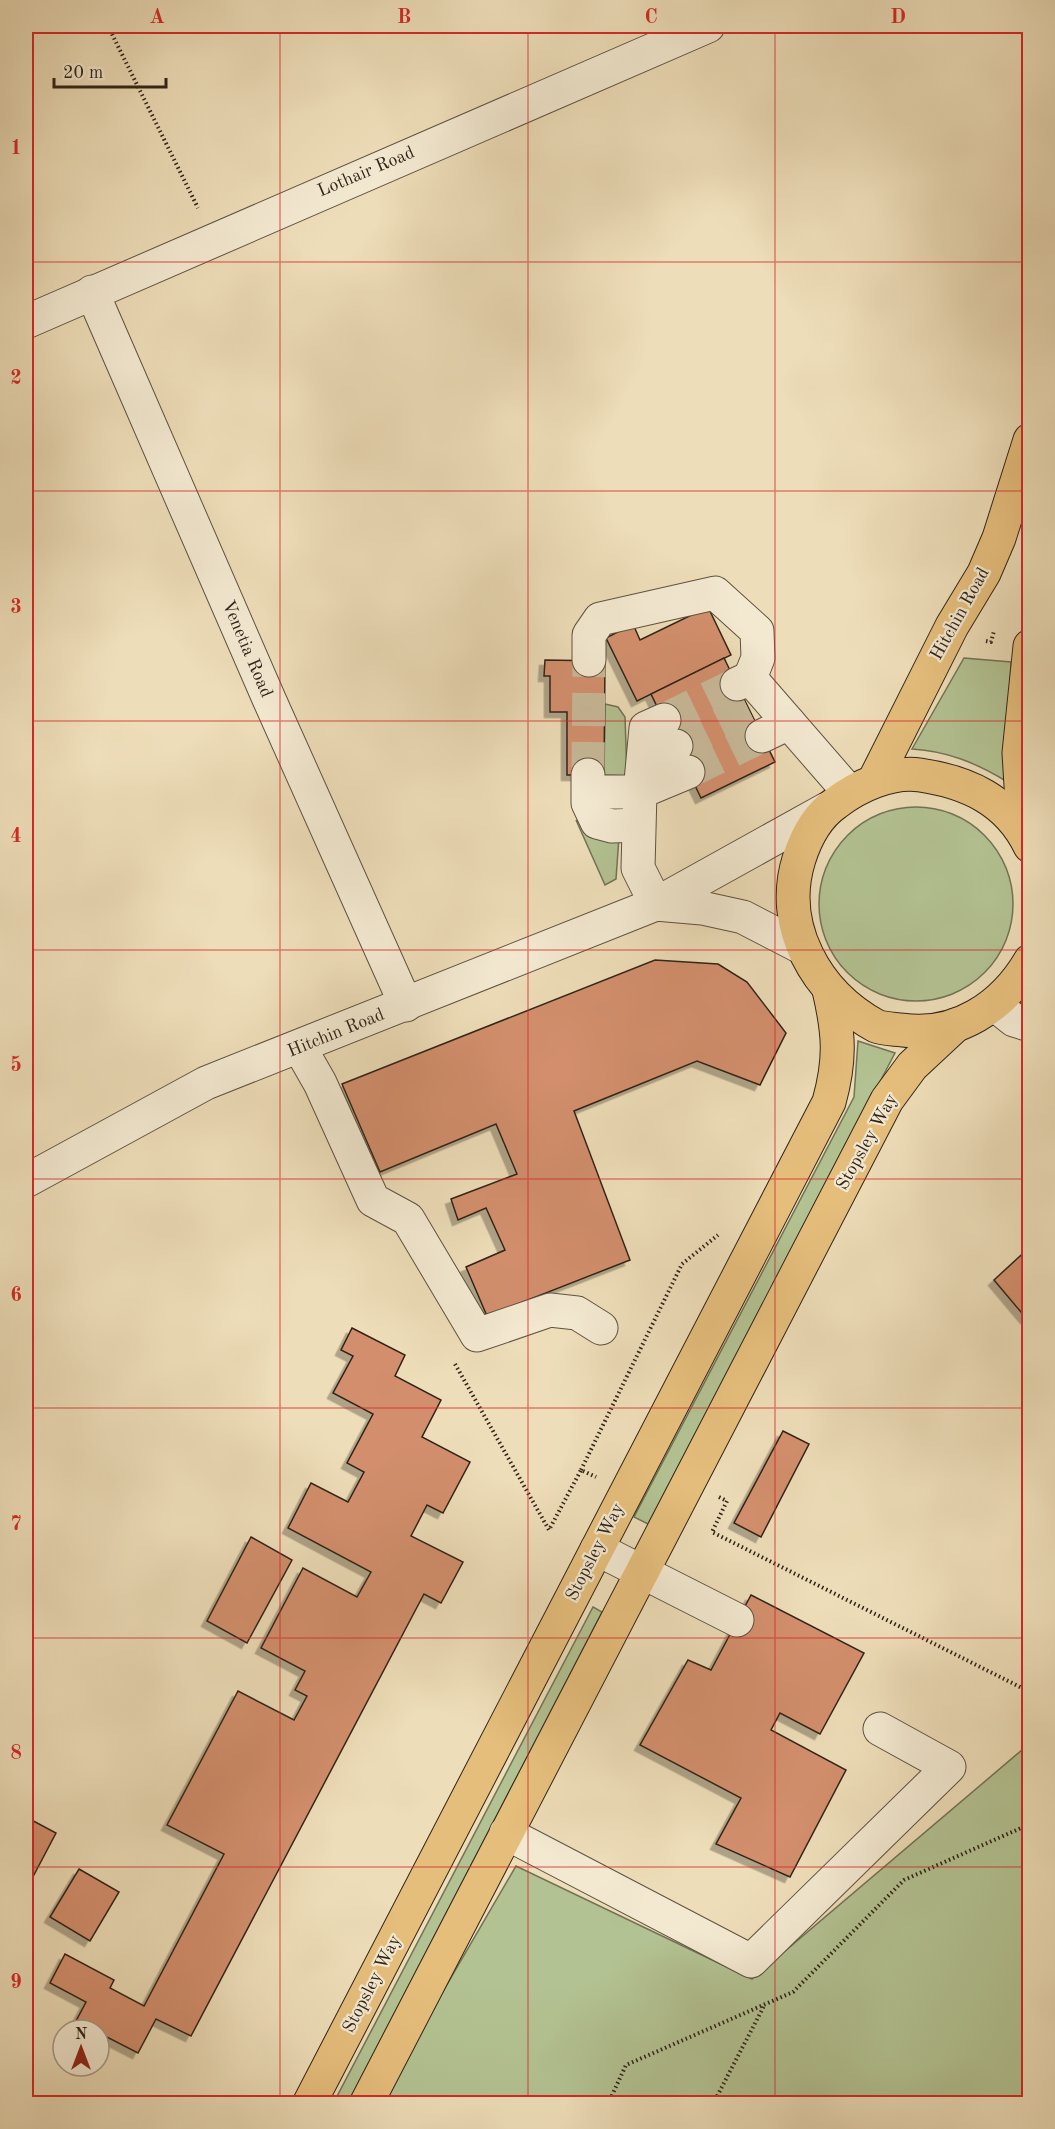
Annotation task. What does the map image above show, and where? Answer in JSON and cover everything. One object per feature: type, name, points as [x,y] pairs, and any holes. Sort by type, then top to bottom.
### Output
[{"type":"main road","name":"Hitchin Road","points":[[850,794],[984,573],[999,538],[1029,440]]},
{"type":"main road","points":[[1027,840],[1019,753],[1029,646]]},
{"type":"main road","points":[[1027,840],[995,802],[958,782],[916,775],[850,794],[805,839],[794,874],[793,915],[801,947],[829,990],[877,1027],[917,1032],[957,1026],[995,1005],[1018,982],[1029,962]]},
{"type":"main road","name":"Stopsley Way","points":[[309,2103],[830,1102],[838,1073],[839,1045],[829,990]]},
{"type":"main road","name":"Stopsley Way","points":[[366,2103],[887,1100],[912,1066],[957,1026]]},
{"type":"street","name":"Lothair Road","points":[[26,322],[213,238],[708,26]]},
{"type":"street","name":"Venetia Road","points":[[92,292],[268,699],[406,1005]]},
{"type":"street","points":[[589,660],[589,635],[600,619],[715,593],[757,631],[759,705],[850,794]]},
{"type":"street","points":[[638,825],[612,826],[597,822],[588,803],[597,784],[642,777],[676,746],[646,728],[642,777],[638,825],[638,868],[656,904]]},
{"type":"street","name":"Hitchin Road","points":[[26,1181],[206,1083],[656,904],[850,794]]},
{"type":"street","name":"Hitchin Road","points":[[656,904],[702,908],[743,917],[801,947]]},
{"type":"street","points":[[995,1005],[1014,1020],[1029,1025]]},
{"type":"street","points":[[300,1047],[320,1083],[373,1200],[408,1219],[477,1335],[550,1310],[577,1313],[601,1328]]},
{"type":"street","points":[[597,1549],[737,1620]]},
{"type":"street","points":[[506,1833],[751,1961],[949,1767],[880,1729]]},
{"type":"path","points":[[108,26],[213,238]]},
{"type":"path","points":[[581,1470],[682,1264],[724,1230]]},
{"type":"path","points":[[718,1497],[727,1501],[712,1532],[1029,1692]]},
{"type":"path","points":[[608,2103],[626,2065],[793,1992],[904,1880],[1029,1824]]},
{"type":"path","points":[[713,2103],[764,2005]]},
{"type":"green space","points":[[964,658],[1011,662],[1006,781],[961,759],[937,752],[912,749]]},
{"type":"green space","points":[[605,704],[618,707],[625,717],[627,776],[604,775]]},
{"type":"green space","points":[[906,807],[926,807],[962,818],[985,835],[997,850],[1006,867],[1013,894],[1013,914],[1006,941],[997,958],[985,973],[970,985],[953,994],[926,1001],[906,1001],[870,990],[841,966],[830,950],[823,932],[819,914],[819,894],[830,858],[854,829],[870,818],[888,811]]},
{"type":"green space","points":[[576,820],[596,836],[619,837],[616,879],[605,885]]},
{"type":"green space","points":[[858,1041],[895,1053],[648,1524],[634,1517],[854,1097]]},
{"type":"green space","points":[[593,1607],[602,1612],[348,2103],[333,2104]]},
{"type":"green space","points":[[1029,1744],[1029,2103],[381,2104],[403,2060],[516,1866],[752,1979]]},
{"type":"building","points":[[708,607],[731,655],[637,701],[606,638],[633,624],[640,640]]},
{"type":"building","points":[[724,658],[775,762],[701,798],[651,694]]},
{"type":"building","points":[[545,660],[605,661],[604,775],[567,775],[567,712],[550,712],[550,676],[544,676]]},
{"type":"building","points":[[655,960],[718,964],[747,982],[786,1033],[760,1085],[697,1061],[574,1111],[630,1260],[487,1316],[466,1267],[505,1250],[486,1208],[458,1220],[451,1199],[517,1174],[496,1124],[380,1172],[342,1084]]},
{"type":"building","points":[[1030,1247],[1030,1315],[1026,1318],[994,1280]]},
{"type":"building","points":[[352,1328],[405,1355],[395,1376],[441,1400],[422,1437],[470,1462],[443,1513],[427,1505],[411,1536],[463,1562],[441,1603],[424,1594],[191,2036],[156,2019],[138,2053],[111,2039],[111,2018],[78,2018],[86,2002],[50,1983],[65,1954],[114,1980],[110,1988],[144,2006],[224,1854],[167,1825],[238,1691],[294,1720],[307,1696],[295,1690],[305,1671],[261,1648],[303,1568],[357,1597],[371,1572],[288,1528],[311,1483],[348,1502],[364,1472],[347,1463],[373,1414],[333,1393],[353,1356],[341,1350]]},
{"type":"building","points":[[783,1431],[809,1444],[761,1537],[734,1523]]},
{"type":"building","points":[[251,1537],[292,1560],[247,1643],[207,1621]]},
{"type":"building","points":[[751,1595],[864,1653],[820,1734],[780,1713],[771,1730],[846,1770],[790,1877],[716,1844],[741,1798],[640,1745],[688,1660],[711,1670]]},
{"type":"building","points":[[26,1817],[56,1833],[26,1890]]},
{"type":"building","points":[[79,1869],[119,1892],[90,1941],[50,1917]]},
{"type":"tunnel","points":[[588,775],[589,660]]},
{"type":"tunnel","points":[[664,720],[737,684]]},
{"type":"tunnel","points":[[676,746],[749,710]]},
{"type":"tunnel","points":[[688,772],[762,736]]}]
